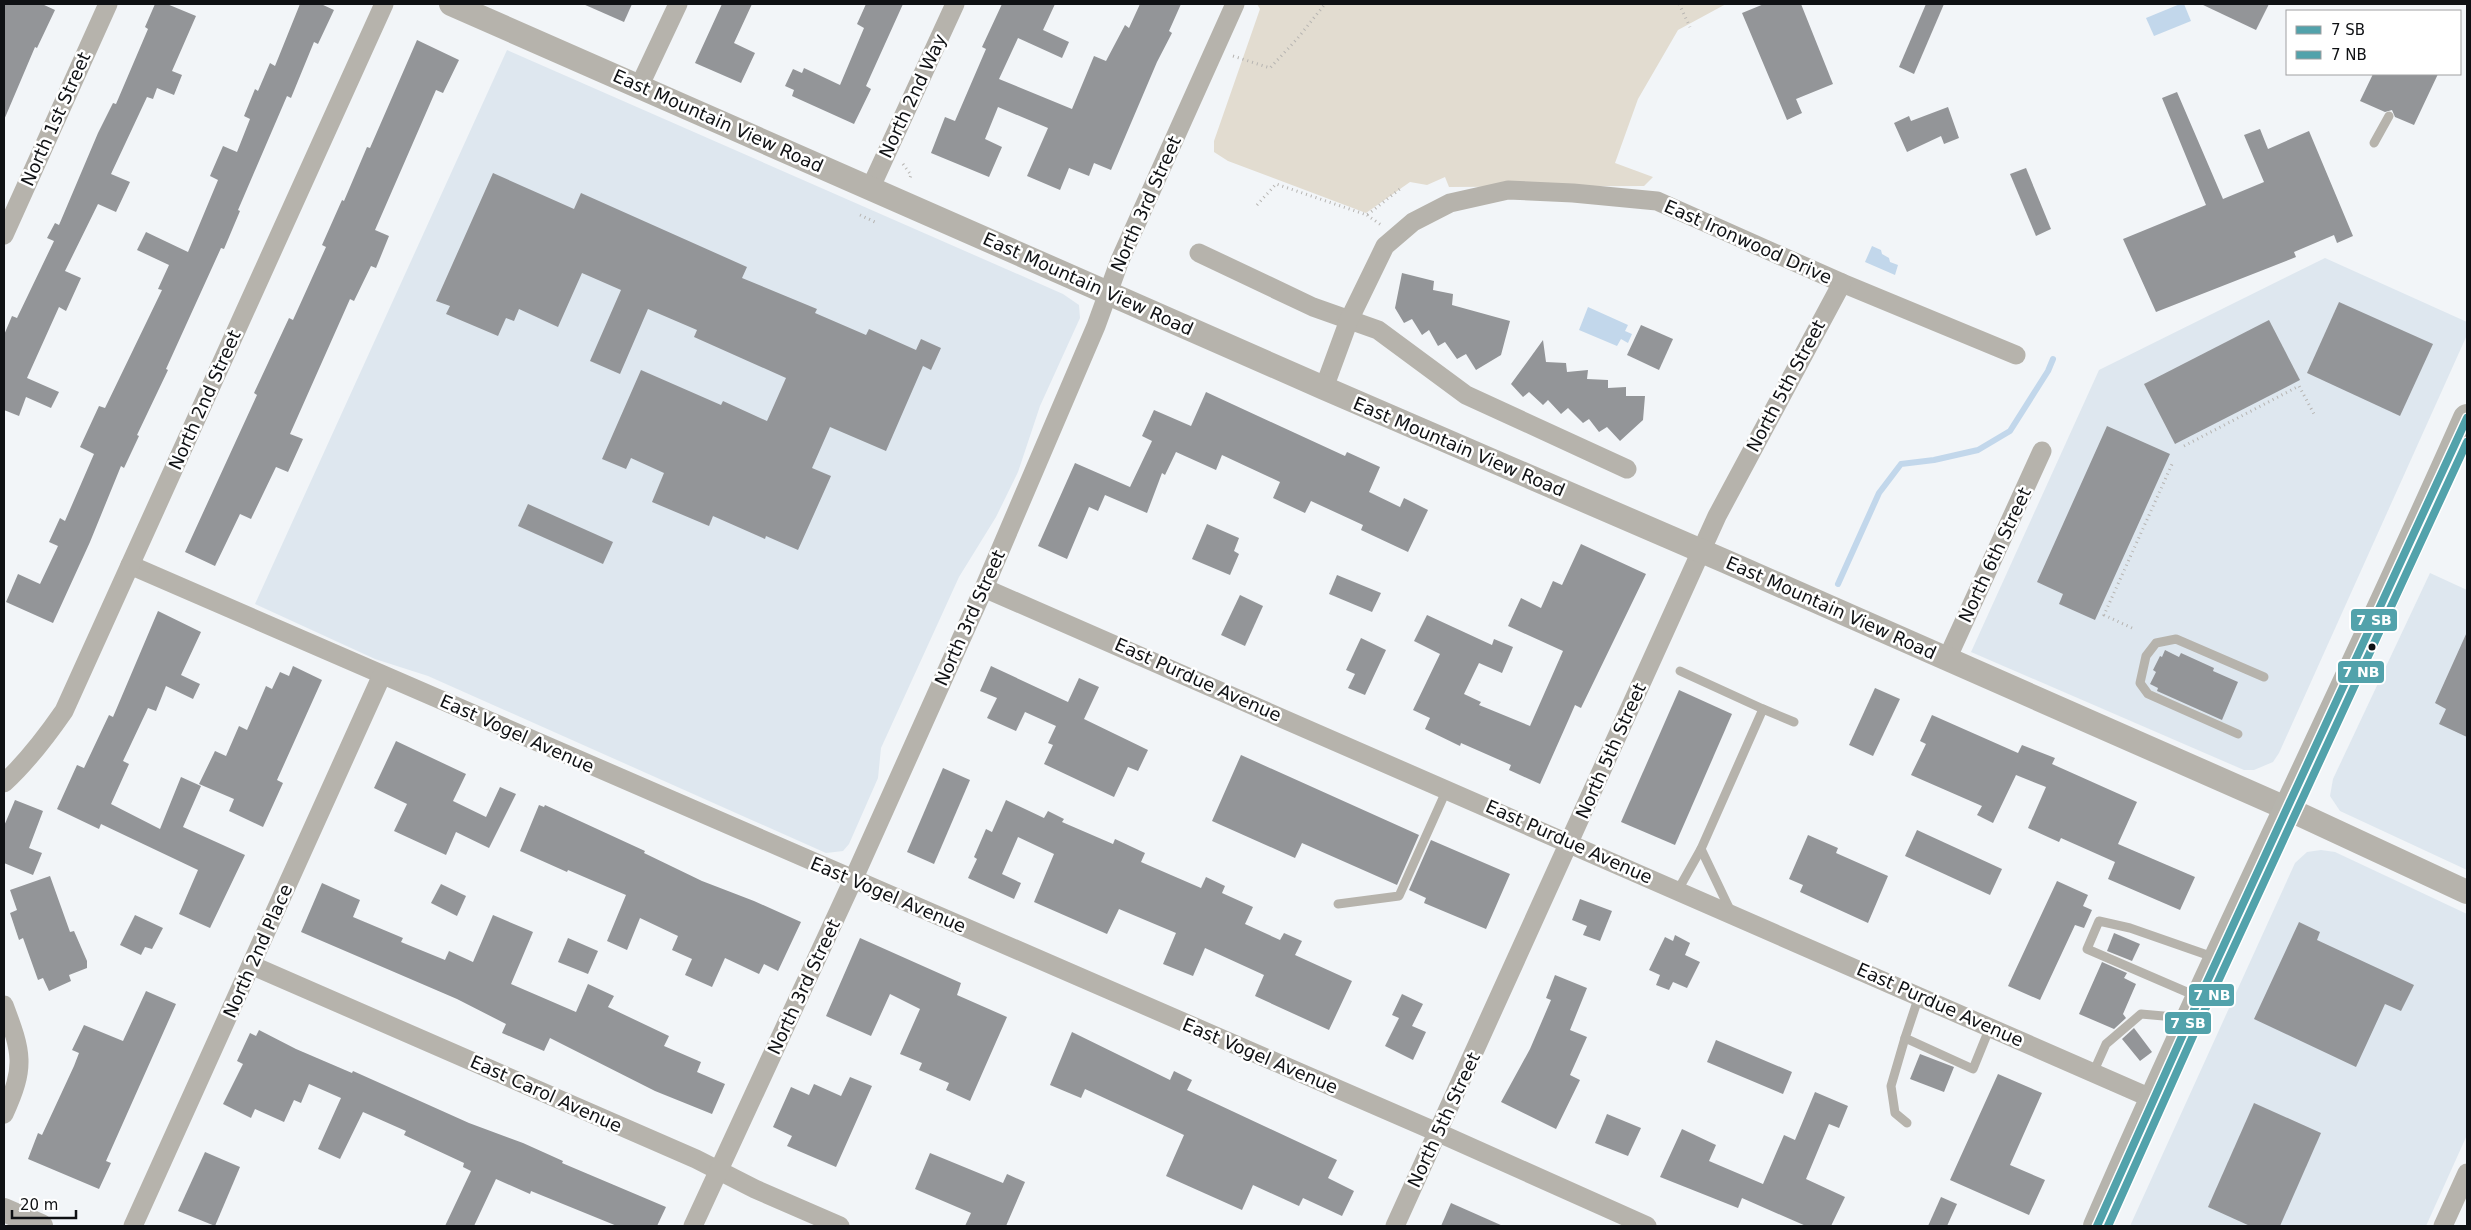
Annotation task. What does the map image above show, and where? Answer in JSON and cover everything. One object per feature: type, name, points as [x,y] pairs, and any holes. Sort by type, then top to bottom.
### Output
[{"type":"main road","points":[[2097,1226],[2153,1099],[2467,418]]},
{"type":"street","name":"North 1st Street","points":[[4,235],[108,4]]},
{"type":"street","name":"North 2nd Street","points":[[4,783],[45,739],[64,711],[384,4]]},
{"type":"street","name":"East Mountain View Road","points":[[450,4],[1324,388],[1702,551],[2288,809],[2467,892]]},
{"type":"street","points":[[640,88],[678,4]]},
{"type":"street","name":"North 2nd Way","points":[[870,189],[955,4]]},
{"type":"street","name":"North 3rd Street","points":[[693,1226],[853,880],[984,588],[1096,326],[1122,256],[1235,4]]},
{"type":"street","name":"East Ironwood Drive","points":[[1324,388],[1349,320],[1385,246],[1413,222],[1450,203],[1508,190],[1573,193],[1657,201],[1842,283],[2016,355]]},
{"type":"street","points":[[1199,253],[1313,306],[1378,330],[1466,395],[1627,469]]},
{"type":"street","name":"North 5th Street","points":[[1395,1226],[1439,1133],[1717,516],[1842,283]]},
{"type":"street","name":"North 6th Street","points":[[1947,659],[2042,451]]},
{"type":"street","name":"East Vogel Avenue","points":[[130,564],[853,880],[1439,1133],[1647,1226]]},
{"type":"street","name":"East Purdue Avenue","points":[[984,588],[1570,842],[2153,1099]]},
{"type":"street","name":"North 2nd Place","points":[[133,1226],[382,675]]},
{"type":"street","name":"East Carol Avenue","points":[[251,966],[840,1226]]},
{"type":"street","points":[[4,1005],[19,1049],[21,1069],[16,1089],[4,1114]]},
{"type":"street","points":[[2443,1226],[2467,1173]]},
{"type":"street","points":[[4,1210],[41,1226]]},
{"type":"lane","points":[[2374,143],[2389,116]]},
{"type":"lane","points":[[2238,734],[2148,694],[2140,683],[2146,656],[2156,643],[2176,639],[2264,677]]},
{"type":"lane","points":[[1680,671],[1794,722]]},
{"type":"lane","points":[[1678,890],[1701,849],[1763,709]]},
{"type":"lane","points":[[1338,904],[1399,896],[1447,789]]},
{"type":"lane","points":[[1701,849],[1732,914]]},
{"type":"lane","points":[[2196,1008],[2087,949],[2099,921],[2130,928],[2219,958]]},
{"type":"lane","points":[[1907,1123],[1896,1113],[1891,1086],[1919,996]]},
{"type":"lane","points":[[2093,1073],[2106,1044],[2141,1014],[2196,1008]]},
{"type":"lane","points":[[1905,1038],[1972,1069],[1990,1027]]},
{"type":"path","points":[[1233,56],[1270,68],[1297,39],[1325,4]]},
{"type":"path","points":[[1679,4],[1690,27]]},
{"type":"path","points":[[899,164],[903,164],[911,176],[909,180]]},
{"type":"path","points":[[1257,204],[1276,184],[1367,215],[1400,189]]},
{"type":"path","points":[[860,215],[876,222]]},
{"type":"path","points":[[2184,446],[2299,386],[2314,414]]},
{"type":"path","points":[[2132,628],[2104,615],[2173,462]]},
{"type":"shaded area","points":[[1257,4],[1726,4],[1678,30],[1638,99],[1615,163],[1653,177],[1644,186],[1449,187],[1445,177],[1427,185],[1410,182],[1366,213],[1228,161],[1214,152],[1214,141],[1260,9]]},
{"type":"shaded area","points":[[507,50],[1063,294],[1079,305],[1080,318],[1040,406],[1018,472],[996,517],[959,577],[881,748],[878,778],[849,844],[843,851],[826,853],[428,676],[375,659],[255,604]]},
{"type":"shaded area","points":[[2325,258],[2467,322],[2467,335],[2279,753],[2273,762],[2254,770],[2244,770],[1971,652],[2099,370]]},
{"type":"shaded area","points":[[2430,573],[2467,590],[2467,870],[2340,811],[2330,796],[2333,779]]},
{"type":"shaded area","points":[[2321,850],[2335,852],[2467,914],[2467,1135],[2426,1226],[2130,1226],[2295,863],[2307,852]]},
{"type":"water","points":[[2184,4],[2191,21],[2154,36],[2146,18]]},
{"type":"water","points":[[1872,246],[1881,250],[1882,254],[1889,258],[1890,262],[1898,265],[1895,275],[1865,262]]},
{"type":"water","points":[[1588,307],[1628,325],[1625,331],[1632,334],[1628,343],[1621,339],[1617,346],[1579,330]]},
{"type":"building","points":[[4,4],[42,4],[55,10],[37,48],[35,47],[4,120]]},
{"type":"building","points":[[155,4],[167,4],[196,16],[172,71],[182,75],[174,95],[157,88],[153,99],[147,97],[111,174],[130,182],[116,212],[98,204],[65,271],[81,278],[66,311],[59,307],[27,378],[59,392],[51,408],[26,397],[19,416],[4,410],[4,335],[12,316],[17,318],[54,241],[47,238],[55,223],[59,225],[98,133],[113,103],[116,104],[148,29],[145,27]]},
{"type":"building","points":[[300,4],[321,4],[334,10],[318,44],[314,42],[291,98],[287,96],[238,210],[240,211],[224,249],[221,248],[166,369],[168,370],[137,435],[139,436],[124,468],[121,466],[90,542],[53,623],[6,602],[18,574],[40,584],[58,546],[49,542],[60,518],[65,521],[94,454],[80,447],[99,406],[105,408],[162,290],[158,289],[169,265],[137,250],[146,232],[188,252],[218,180],[210,176],[223,146],[237,152],[250,119],[244,116],[255,89],[258,91],[270,63],[275,66]]},
{"type":"building","points":[[583,4],[632,4],[624,22]]},
{"type":"building","points":[[722,4],[752,4],[734,43],[755,53],[741,83],[695,63]]},
{"type":"building","points":[[866,4],[903,4],[866,86],[871,89],[854,124],[792,96],[794,90],[785,86],[793,69],[802,73],[804,68],[840,85],[864,28],[857,24]]},
{"type":"building","points":[[1002,4],[1055,4],[1043,30],[1069,42],[1062,58],[1018,38],[999,79],[1072,109],[1094,56],[1106,61],[1125,25],[1129,28],[1140,4],[1181,4],[1169,31],[1172,33],[1157,62],[1111,170],[1094,163],[1089,176],[1069,168],[1060,190],[1027,176],[1048,128],[998,107],[985,139],[1002,147],[989,177],[931,153],[945,117],[955,121],[986,49],[982,47]]},
{"type":"building","points":[[1764,4],[1801,4],[1833,84],[1796,99],[1802,113],[1787,120],[1742,13]]},
{"type":"building","points":[[1926,4],[1944,4],[1914,74],[1899,67]]},
{"type":"building","points":[[2201,4],[2269,4],[2256,30]]},
{"type":"building","points":[[417,40],[459,60],[443,93],[436,90],[375,230],[389,236],[376,268],[371,266],[354,301],[350,299],[290,434],[303,439],[288,472],[276,467],[251,519],[240,514],[215,566],[185,552],[257,395],[254,393],[289,318],[293,320],[326,247],[322,245],[342,200],[344,201],[367,147],[370,148]]},
{"type":"building","points":[[2373,75],[2438,75],[2414,125],[2395,117],[2392,110],[2385,112],[2360,101]]},
{"type":"building","points":[[2177,92],[2223,199],[2264,182],[2244,135],[2260,129],[2268,149],[2309,131],[2353,236],[2337,243],[2334,235],[2294,252],[2296,257],[2156,312],[2123,239],[2206,205],[2162,98]]},
{"type":"building","points":[[1948,107],[1959,138],[1944,144],[1941,136],[1907,152],[1894,123],[1909,116],[1911,121]]},
{"type":"building","points":[[2026,168],[2051,229],[2036,236],[2010,174]]},
{"type":"building","points":[[493,173],[574,209],[581,193],[747,267],[742,278],[817,309],[815,313],[866,335],[869,329],[916,350],[921,339],[941,348],[931,370],[923,366],[886,451],[830,427],[812,468],[831,476],[798,550],[766,536],[765,539],[713,516],[709,526],[652,502],[664,473],[631,458],[626,469],[602,459],[641,370],[721,405],[723,401],[767,421],[786,378],[694,337],[697,330],[648,309],[620,374],[590,361],[621,290],[582,273],[558,327],[519,309],[514,321],[506,318],[498,336],[446,314],[450,306],[436,301]]},
{"type":"building","points":[[1402,273],[1434,281],[1433,290],[1453,294],[1452,305],[1510,321],[1501,355],[1476,370],[1466,354],[1457,359],[1445,342],[1438,346],[1429,330],[1422,335],[1412,319],[1404,323],[1395,308]]},
{"type":"building","points":[[2339,302],[2433,344],[2400,416],[2307,373]]},
{"type":"building","points":[[2269,320],[2300,380],[2175,444],[2144,384]]},
{"type":"building","points":[[1641,325],[1673,339],[1659,370],[1627,355]]},
{"type":"building","points":[[1543,340],[1546,362],[1566,363],[1567,372],[1588,370],[1587,379],[1608,380],[1608,388],[1626,387],[1626,396],[1645,396],[1643,420],[1620,441],[1607,427],[1599,432],[1589,419],[1583,423],[1568,408],[1561,414],[1548,400],[1543,405],[1529,392],[1523,397],[1511,384]]},
{"type":"building","points":[[1206,392],[1345,456],[1347,452],[1380,467],[1369,492],[1400,507],[1404,498],[1428,510],[1408,552],[1361,530],[1363,525],[1311,501],[1305,513],[1273,498],[1280,482],[1222,455],[1216,470],[1176,452],[1165,475],[1162,473],[1147,513],[1105,495],[1098,511],[1089,507],[1067,559],[1038,546],[1075,463],[1130,487],[1152,441],[1142,436],[1154,410],[1191,426]]},
{"type":"building","points":[[2107,426],[2170,454],[2095,620],[2059,604],[2063,594],[2037,582]]},
{"type":"building","points":[[528,504],[613,542],[603,564],[518,526]]},
{"type":"building","points":[[1207,524],[1239,538],[1234,551],[1239,554],[1230,575],[1192,559]]},
{"type":"building","points":[[1581,544],[1646,574],[1581,708],[1575,705],[1540,784],[1509,770],[1511,765],[1461,743],[1460,746],[1425,729],[1430,718],[1413,710],[1440,654],[1414,641],[1427,615],[1492,645],[1494,639],[1513,647],[1502,673],[1479,663],[1464,694],[1481,702],[1479,705],[1530,726],[1563,651],[1508,626],[1521,598],[1541,608],[1553,581],[1562,585]]},
{"type":"building","points":[[1337,575],[1381,593],[1372,612],[1329,594]]},
{"type":"building","points":[[1240,595],[1263,606],[1245,646],[1221,635]]},
{"type":"building","points":[[158,611],[201,632],[181,675],[200,684],[193,699],[166,686],[156,711],[148,708],[123,761],[129,764],[111,804],[160,829],[181,777],[201,786],[183,827],[245,855],[210,928],[179,914],[198,870],[101,824],[99,829],[57,809],[77,765],[84,768],[109,715],[113,717]]},
{"type":"building","points":[[2467,632],[2467,737],[2439,724],[2446,709],[2435,703]]},
{"type":"building","points":[[1361,638],[1386,650],[1365,695],[1348,688],[1355,674],[1346,670]]},
{"type":"building","points":[[2165,650],[2179,657],[2181,653],[2214,668],[2213,671],[2238,682],[2222,720],[2157,691],[2158,688],[2150,684],[2156,672],[2153,670]]},
{"type":"building","points":[[293,666],[322,680],[277,780],[283,783],[263,827],[229,811],[234,799],[199,784],[215,751],[226,756],[239,726],[247,730],[266,686],[272,689],[280,672],[289,676]]},
{"type":"building","points":[[991,666],[1068,702],[1079,678],[1099,687],[1084,719],[1148,750],[1138,771],[1128,767],[1114,797],[1044,764],[1053,745],[1048,743],[1056,726],[1025,712],[1016,731],[987,718],[997,698],[980,691]]},
{"type":"building","points":[[1875,688],[1900,699],[1873,756],[1849,745]]},
{"type":"building","points":[[1679,690],[1732,714],[1675,845],[1621,822]]},
{"type":"building","points":[[1932,715],[2018,753],[2022,745],[2055,758],[2052,764],[2137,802],[2118,844],[2195,877],[2180,910],[2108,879],[2115,862],[2061,838],[2059,842],[2028,828],[2046,787],[2016,775],[1993,823],[1977,815],[1982,806],[1911,775],[1926,744],[1920,741]]},
{"type":"building","points":[[396,741],[466,774],[453,801],[486,817],[500,787],[516,794],[489,848],[456,832],[446,855],[394,831],[407,804],[374,788]]},
{"type":"building","points":[[1241,755],[1419,835],[1397,885],[1302,843],[1295,858],[1212,821]]},
{"type":"building","points":[[943,768],[970,780],[934,864],[907,852]]},
{"type":"building","points":[[15,800],[43,811],[29,848],[42,853],[33,875],[4,863],[4,826]]},
{"type":"building","points":[[1006,800],[1044,818],[1048,811],[1064,819],[1062,822],[1113,844],[1115,839],[1145,853],[1141,862],[1201,888],[1206,877],[1225,886],[1222,893],[1253,907],[1245,924],[1280,940],[1284,933],[1302,941],[1295,955],[1352,981],[1329,1030],[1255,996],[1264,975],[1205,948],[1193,976],[1163,964],[1176,933],[1119,909],[1107,934],[1034,902],[1054,854],[1018,837],[1002,874],[1021,883],[1014,899],[968,878],[977,859],[974,857],[986,829],[992,832]]},
{"type":"building","points":[[539,805],[544,807],[545,805],[645,851],[644,853],[702,881],[801,922],[778,971],[764,964],[759,974],[725,958],[712,987],[685,975],[692,959],[672,950],[678,936],[640,918],[627,950],[607,941],[626,895],[520,851]]},
{"type":"building","points":[[1917,830],[2002,869],[1990,895],[1905,856]]},
{"type":"building","points":[[1808,835],[1838,848],[1836,853],[1888,876],[1868,923],[1800,892],[1803,885],[1789,879]]},
{"type":"building","points":[[1431,840],[1510,874],[1486,929],[1424,903],[1426,898],[1409,890]]},
{"type":"building","points":[[50,876],[70,932],[74,931],[87,961],[87,968],[69,975],[71,981],[49,991],[43,978],[38,980],[23,938],[19,940],[10,913],[17,910],[10,890]]},
{"type":"building","points":[[2057,881],[2088,895],[2083,906],[2092,910],[2084,928],[2075,925],[2040,1000],[2008,986]]},
{"type":"building","points":[[322,883],[360,900],[353,917],[403,938],[401,942],[445,960],[449,951],[473,962],[493,915],[533,932],[511,984],[576,1012],[588,984],[614,996],[608,1007],[669,1036],[664,1046],[701,1062],[697,1072],[725,1084],[712,1114],[655,1091],[550,1038],[544,1051],[502,1033],[506,1024],[457,999],[301,932]]},
{"type":"building","points":[[441,884],[466,896],[457,916],[431,903]]},
{"type":"building","points":[[1580,899],[1612,911],[1600,941],[1583,935],[1587,926],[1572,920]]},
{"type":"building","points":[[135,915],[163,928],[152,949],[145,947],[141,955],[120,945]]},
{"type":"building","points":[[2299,922],[2320,932],[2317,940],[2414,985],[2401,1011],[2385,1004],[2356,1067],[2254,1019]]},
{"type":"building","points":[[2114,933],[2140,944],[2132,961],[2107,951]]},
{"type":"building","points":[[1675,935],[1690,943],[1685,955],[1700,962],[1687,988],[1673,982],[1669,990],[1656,985],[1660,975],[1649,970],[1665,937],[1673,941]]},
{"type":"building","points":[[568,938],[598,951],[588,974],[558,962]]},
{"type":"building","points":[[860,938],[961,983],[957,995],[1007,1017],[970,1101],[946,1090],[949,1083],[919,1070],[922,1063],[900,1054],[920,1009],[890,994],[871,1036],[826,1016]]},
{"type":"building","points":[[2102,962],[2127,973],[2124,978],[2136,984],[2123,1014],[2126,1018],[2114,1029],[2079,1014]]},
{"type":"building","points":[[1555,975],[1587,988],[1570,1030],[1587,1037],[1570,1075],[1580,1080],[1556,1129],[1501,1102],[1530,1049],[1551,1000],[1546,998]]},
{"type":"building","points":[[146,991],[176,1004],[106,1161],[111,1163],[99,1189],[28,1159],[38,1133],[42,1135],[74,1066],[79,1053],[72,1050],[84,1025],[123,1041]]},
{"type":"building","points":[[1402,994],[1423,1004],[1412,1026],[1426,1032],[1413,1060],[1385,1046],[1399,1018],[1392,1015]]},
{"type":"building","points":[[2134,1028],[2152,1052],[2140,1061],[2122,1039]]},
{"type":"building","points":[[259,1030],[296,1049],[352,1073],[353,1071],[469,1123],[523,1143],[563,1161],[562,1163],[666,1207],[657,1226],[617,1226],[531,1191],[530,1194],[496,1179],[474,1226],[445,1226],[471,1171],[463,1167],[464,1163],[404,1135],[406,1131],[363,1112],[340,1159],[318,1149],[341,1098],[309,1084],[301,1103],[294,1100],[284,1122],[255,1109],[251,1118],[223,1104],[243,1064],[237,1061],[250,1033],[256,1036]]},
{"type":"building","points":[[1072,1032],[1170,1080],[1174,1071],[1192,1080],[1187,1090],[1337,1160],[1328,1178],[1354,1191],[1342,1216],[1303,1198],[1299,1206],[1253,1185],[1242,1210],[1166,1176],[1184,1135],[1085,1089],[1081,1098],[1050,1085]]},
{"type":"building","points":[[1716,1040],[1792,1072],[1783,1094],[1707,1062]]},
{"type":"building","points":[[1920,1054],[1954,1067],[1944,1092],[1910,1079]]},
{"type":"building","points":[[1998,1074],[2042,1093],[2010,1165],[2045,1180],[2029,1215],[1950,1180]]},
{"type":"building","points":[[850,1077],[872,1086],[836,1167],[787,1146],[792,1136],[773,1127],[791,1087],[809,1095],[814,1084],[841,1096]]},
{"type":"building","points":[[1815,1092],[1848,1106],[1839,1128],[1829,1124],[1806,1179],[1845,1197],[1831,1226],[1806,1226],[1742,1198],[1738,1208],[1660,1177],[1682,1129],[1716,1145],[1709,1161],[1763,1184],[1784,1135],[1795,1140]]},
{"type":"building","points":[[2254,1103],[2321,1133],[2280,1226],[2250,1226],[2208,1207]]},
{"type":"building","points":[[1607,1114],[1641,1128],[1628,1156],[1595,1143]]},
{"type":"building","points":[[205,1152],[240,1167],[215,1226],[178,1211]]},
{"type":"building","points":[[930,1153],[1003,1183],[1007,1174],[1025,1182],[1006,1226],[965,1226],[971,1213],[915,1189]]},
{"type":"building","points":[[1941,1197],[1957,1204],[1947,1226],[1928,1226]]},
{"type":"building","points":[[1451,1203],[1503,1226],[1441,1226]]},
{"type":"waterway","points":[[1838,584],[1879,493],[1901,464],[1934,460],[1978,450],[2010,431],[2048,371],[2053,359]]},
{"type":"transit line","points":[[2097,1226],[2188,1023],[2467,418]]},
{"type":"transit line","points":[[2108,1226],[2197,1027],[2467,442]]}]
